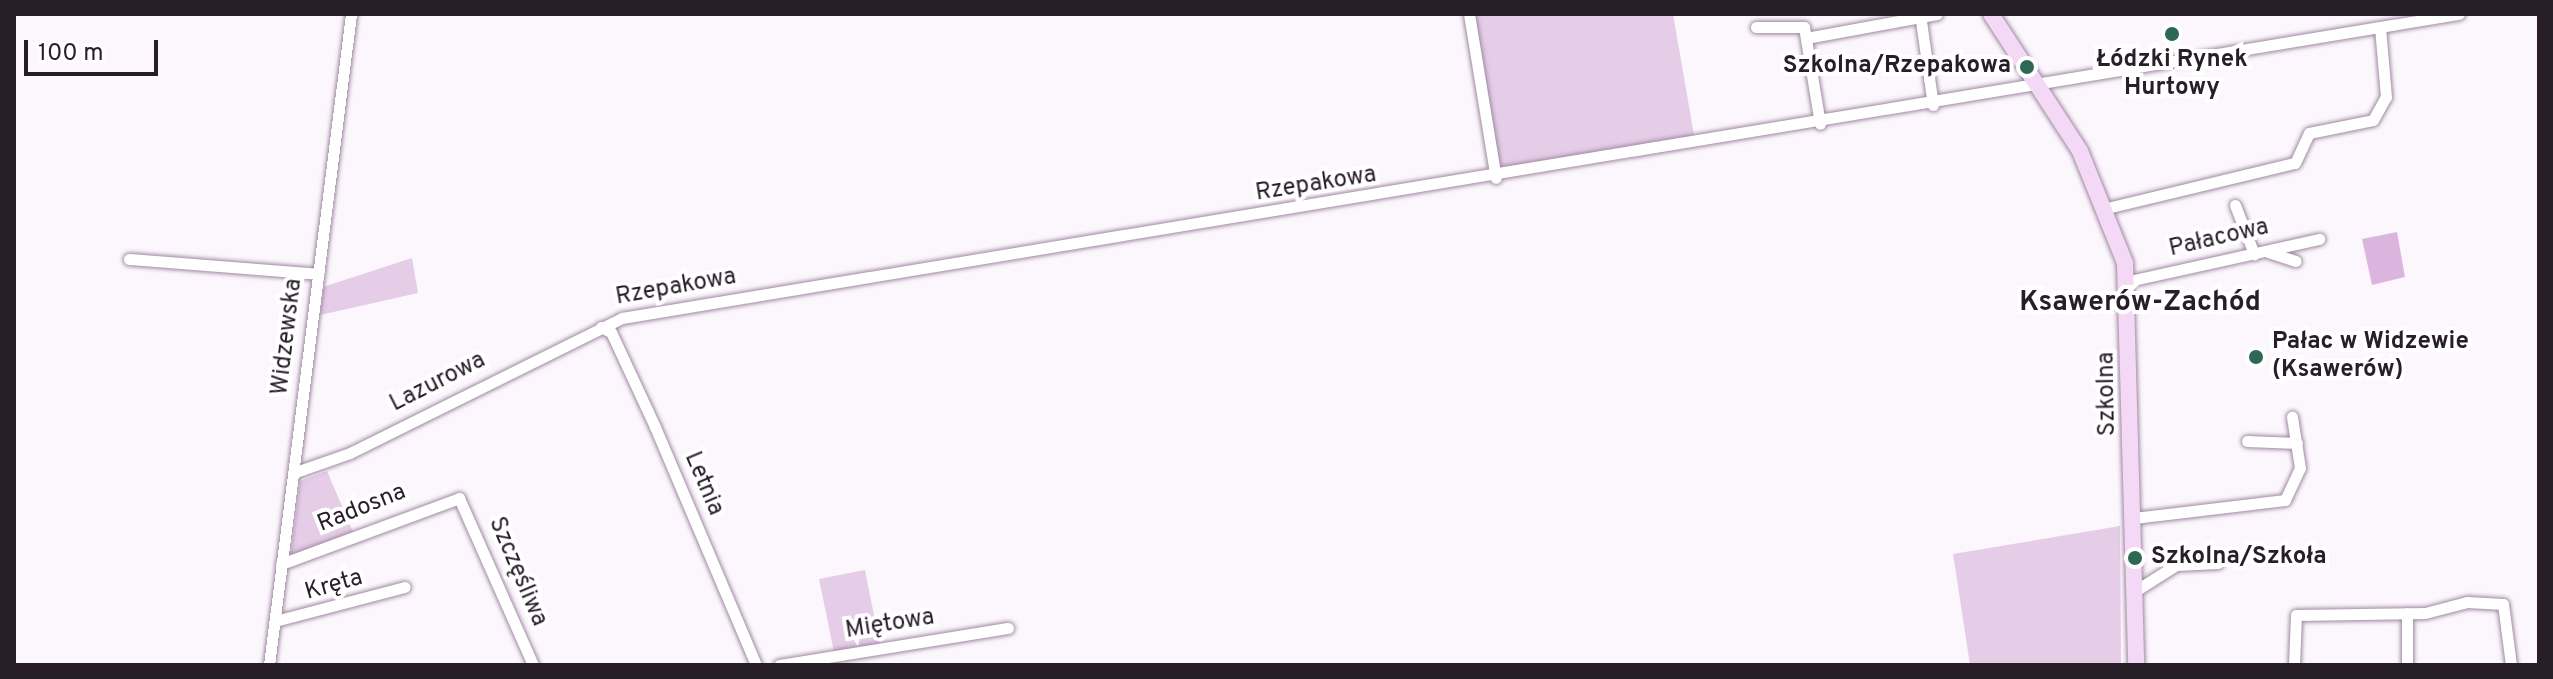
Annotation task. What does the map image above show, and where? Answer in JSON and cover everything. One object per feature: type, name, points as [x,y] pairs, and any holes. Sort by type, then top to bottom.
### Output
[{"type":"street","name":"Widzewska","points":[[269,665],[351,14]]},
{"type":"street","points":[[1469,14],[1496,178]]},
{"type":"street","points":[[1806,38],[1937,14]]},
{"type":"street","name":"Szkolna","points":[[1991,14],[2037,82],[2107,208],[2129,281],[2136,665]]},
{"type":"street","name":"Rzepakowa","points":[[601,327],[622,318],[1496,178],[1933,105],[2037,82],[2459,14]]},
{"type":"street","points":[[1920,15],[1933,105]]},
{"type":"street","points":[[1756,27],[1797,23],[1806,38],[1820,124]]},
{"type":"street","points":[[2107,208],[2295,163],[2309,133],[2373,120],[2386,97],[2380,27]]},
{"type":"street","points":[[2235,205],[2259,253],[2296,261]]},
{"type":"street","name":"Pałacowa","points":[[2129,281],[2319,239]]},
{"type":"street","points":[[129,259],[318,274]]},
{"type":"street","name":"Lazurowa","points":[[293,473],[350,453],[601,327]]},
{"type":"street","name":"Letnia","points":[[601,327],[611,332],[655,427],[756,665]]},
{"type":"street","points":[[2134,518],[2285,500],[2299,474],[2292,417]]},
{"type":"street","points":[[2247,441],[2297,443]]},
{"type":"street","name":"Radosna","points":[[281,564],[459,498]]},
{"type":"street","name":"Szczęśliwa","points":[[459,498],[533,665]]},
{"type":"street","points":[[2135,591],[2176,565],[2218,563]]},
{"type":"street","name":"Kręta","points":[[275,621],[405,587]]},
{"type":"street","points":[[2294,665],[2296,615],[2407,613],[2467,602],[2503,604],[2511,665]]},
{"type":"street","points":[[2407,613],[2407,665]]},
{"type":"street","name":"Miętowa","points":[[779,665],[1008,628]]},
{"type":"shaded area","points":[[1475,14],[1673,14],[1695,141],[1501,175]]},
{"type":"shaded area","points":[[2397,232],[2405,277],[2372,285],[2362,239]]},
{"type":"shaded area","points":[[412,258],[418,293],[320,315],[323,287]]},
{"type":"shaded area","points":[[327,471],[353,532],[291,556],[300,481]]},
{"type":"shaded area","points":[[2120,526],[2121,665],[1970,665],[1953,554]]},
{"type":"shaded area","points":[[865,570],[880,645],[834,652],[819,579]]},
{"type":"place","name":"Łódzki Rynek Hurtowy","points":[[2172,34]]},
{"type":"place","name":"Szkolna/Rzepakowa","points":[[2027,67]]},
{"type":"place","name":"Pałac w Widzewie (Ksawerów)","points":[[2256,357]]},
{"type":"place","name":"Szkolna/Szkoła","points":[[2135,558]]},
{"type":"district","name":"Ksawerów-Zachód","points":[[2140,303]]}]
